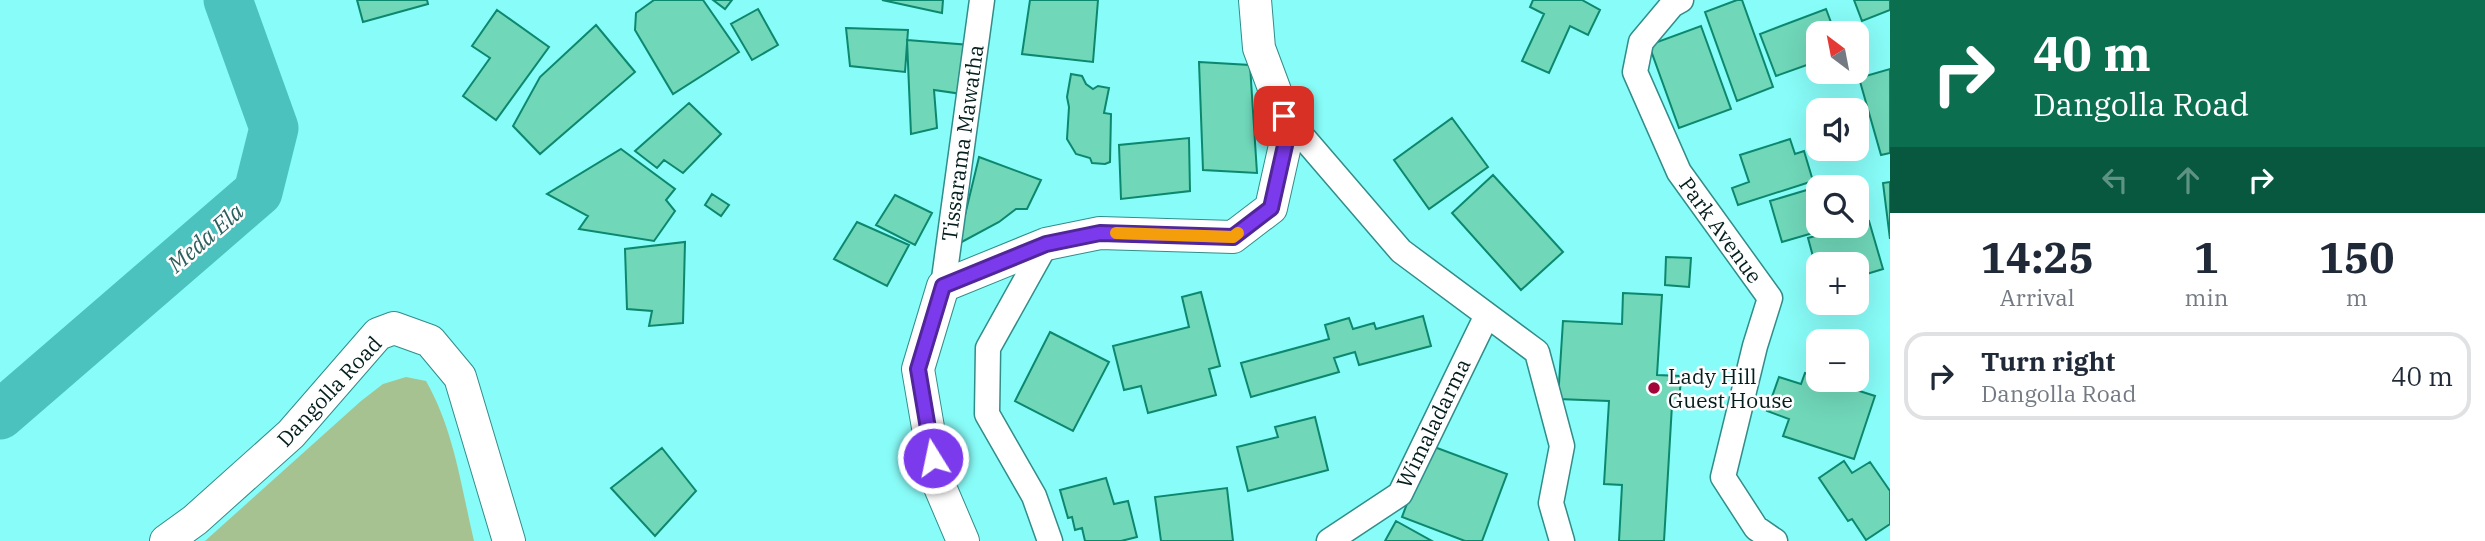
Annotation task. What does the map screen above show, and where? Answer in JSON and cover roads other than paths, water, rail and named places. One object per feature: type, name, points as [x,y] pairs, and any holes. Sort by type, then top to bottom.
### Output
[{"type":"street","name":"Tissarama Mawatha","points":[[943,286],[982,0]]},
{"type":"street","points":[[963,541],[937,480],[918,369],[943,286],[1046,244],[1100,233],[1233,237],[1271,208],[1286,141],[1284,116],[1259,48],[1255,0]]},
{"type":"street","name":"Park Avenue","points":[[1681,0],[1672,5],[1641,42],[1635,72],[1679,172],[1770,298],[1755,346],[1723,477],[1756,528],[1775,541]]},
{"type":"street","points":[[1284,116],[1401,251],[1537,352],[1562,446],[1551,503],[1562,541]]},
{"type":"street","points":[[1046,244],[988,348],[987,415],[1034,496],[1050,541]]},
{"type":"street","name":"Wimaladarma","points":[[1329,541],[1400,494],[1487,315]]},
{"type":"street","name":"Dangolla Road","points":[[166,541],[195,520],[291,435],[378,334],[394,328],[430,341],[460,377],[509,541]]},
{"type":"waterway","name":"Meda Ela","points":[[0,415],[258,192],[274,128],[228,0]]},
{"type":"place","name":"Lady Hill Guest House","points":[[1654,388]]}]
